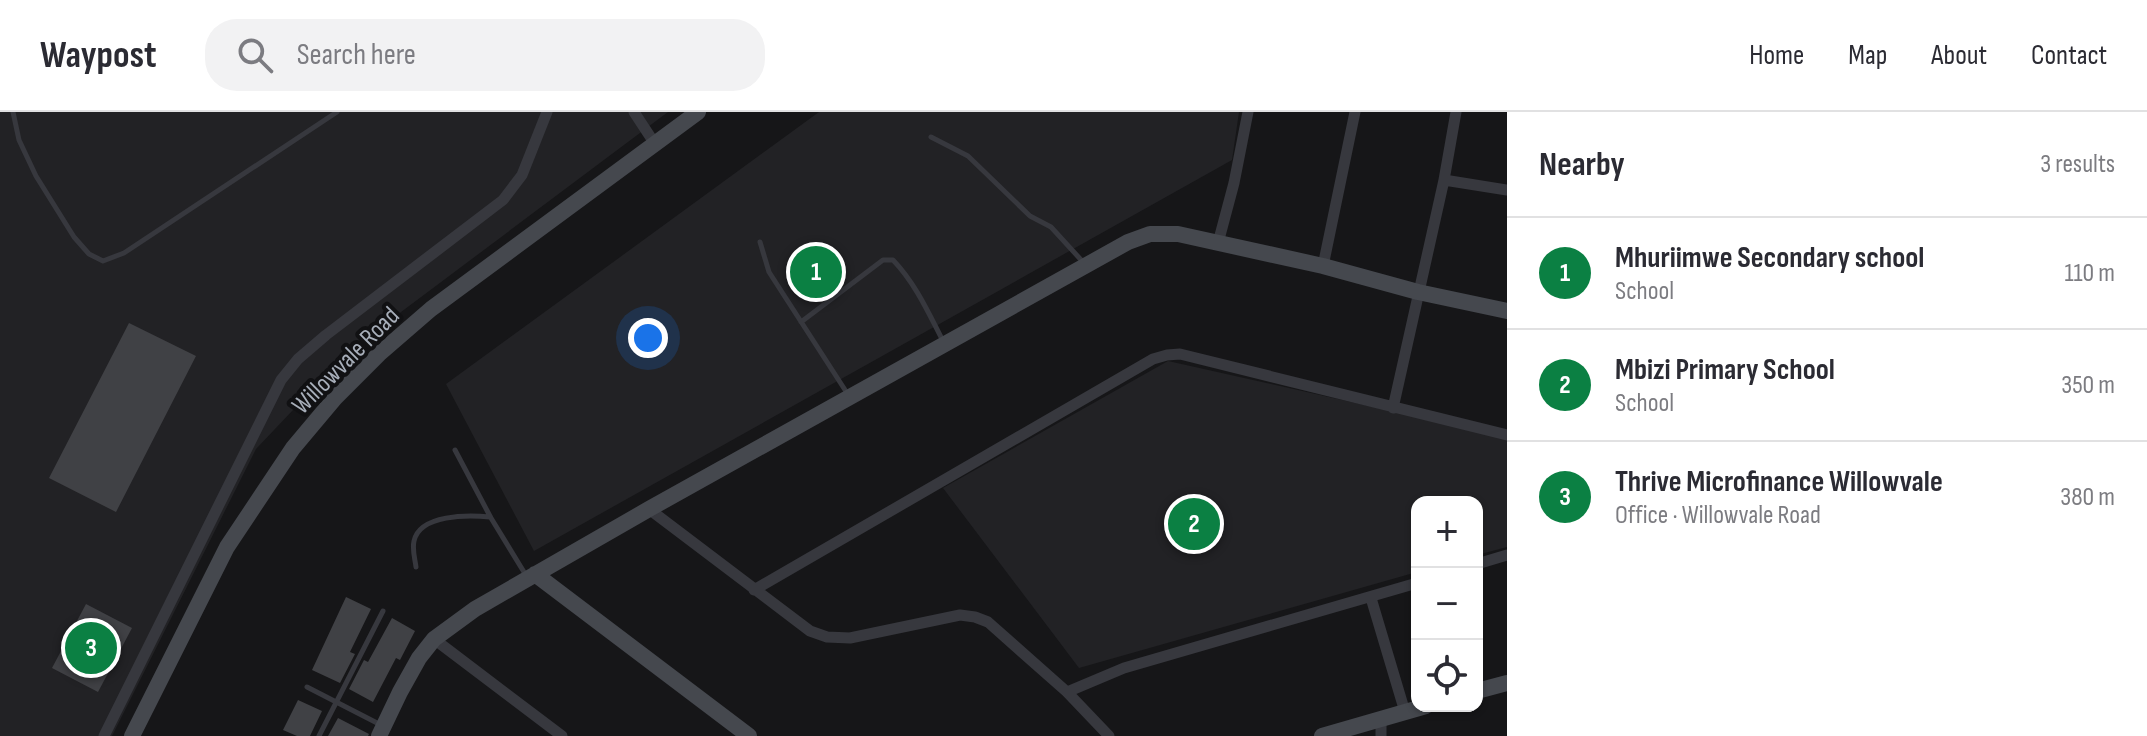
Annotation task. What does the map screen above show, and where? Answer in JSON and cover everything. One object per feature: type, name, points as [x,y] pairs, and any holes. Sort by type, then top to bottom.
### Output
[{"type":"street","points":[[104,736],[281,380],[316,343],[503,200],[522,175],[547,112]]},
{"type":"street","points":[[634,112],[655,144]]},
{"type":"street","name":"Willowvale Road","points":[[132,736],[227,547],[293,448],[335,398],[431,309],[698,112]]},
{"type":"street","points":[[1218,243],[1248,112]]},
{"type":"street","points":[[1323,266],[1355,112]]},
{"type":"street","points":[[1393,408],[1444,180],[1456,112]]},
{"type":"street","points":[[1444,180],[1507,190]]},
{"type":"street","points":[[382,731],[413,670],[434,639],[475,609],[1128,242],[1150,234],[1178,234],[1507,311]]},
{"type":"street","points":[[754,590],[1153,359],[1167,355],[1180,354],[1507,435]]},
{"type":"street","points":[[649,509],[810,631],[827,637],[850,638],[960,615],[988,622],[1067,692],[1109,736]]},
{"type":"street","points":[[1483,562],[1507,555]]},
{"type":"street","points":[[531,576],[746,734]]},
{"type":"street","points":[[1067,692],[1124,668],[1411,585]]},
{"type":"street","points":[[1371,598],[1405,712]]},
{"type":"street","points":[[434,639],[562,736]]},
{"type":"street","points":[[1483,689],[1507,683]]},
{"type":"street","points":[[1322,736],[1381,727],[1411,710]]},
{"type":"lane","points":[[13,112],[19,140],[36,176],[74,237],[89,254],[103,261],[124,253],[337,112]]},
{"type":"lane","points":[[931,137],[968,156],[1030,216],[1051,227],[1086,265]]},
{"type":"lane","points":[[760,242],[769,272],[849,398]]},
{"type":"lane","points":[[801,322],[883,260],[893,260],[920,296],[944,344]]},
{"type":"lane","points":[[455,450],[491,518],[531,576]]},
{"type":"lane","points":[[416,567],[412,545],[417,531],[430,523],[469,515],[491,518]]},
{"type":"lane","points":[[319,736],[383,611]]},
{"type":"lane","points":[[307,687],[382,731]]},
{"type":"shaded area","points":[[0,112],[668,112],[349,351],[256,449],[112,736],[0,736]]},
{"type":"shaded area","points":[[819,112],[1239,112],[1232,160],[534,551],[446,384]]},
{"type":"shaded area","points":[[1168,361],[1507,437],[1507,547],[1483,553],[1483,496],[1411,496],[1411,574],[1079,668],[943,488]]},
{"type":"building","points":[[129,323],[196,356],[116,512],[49,478]]},
{"type":"building","points":[[346,597],[371,609],[350,652],[355,654],[340,683],[312,670]]},
{"type":"building","points":[[86,604],[132,628],[98,692],[52,668]]},
{"type":"building","points":[[392,618],[415,631],[400,660],[396,658],[373,702],[349,689]]},
{"type":"building","points":[[298,700],[322,711],[310,736],[297,736],[283,730]]},
{"type":"building","points":[[338,718],[369,734],[368,736],[328,736]]},
{"type":"place","name":"Mhuriimwe Secondary school","points":[[816,272]]},
{"type":"place","name":"Mbizi Primary School","points":[[1194,524]]},
{"type":"place","name":"Thrive Microfinance Willowvale","points":[[91,648]]}]
